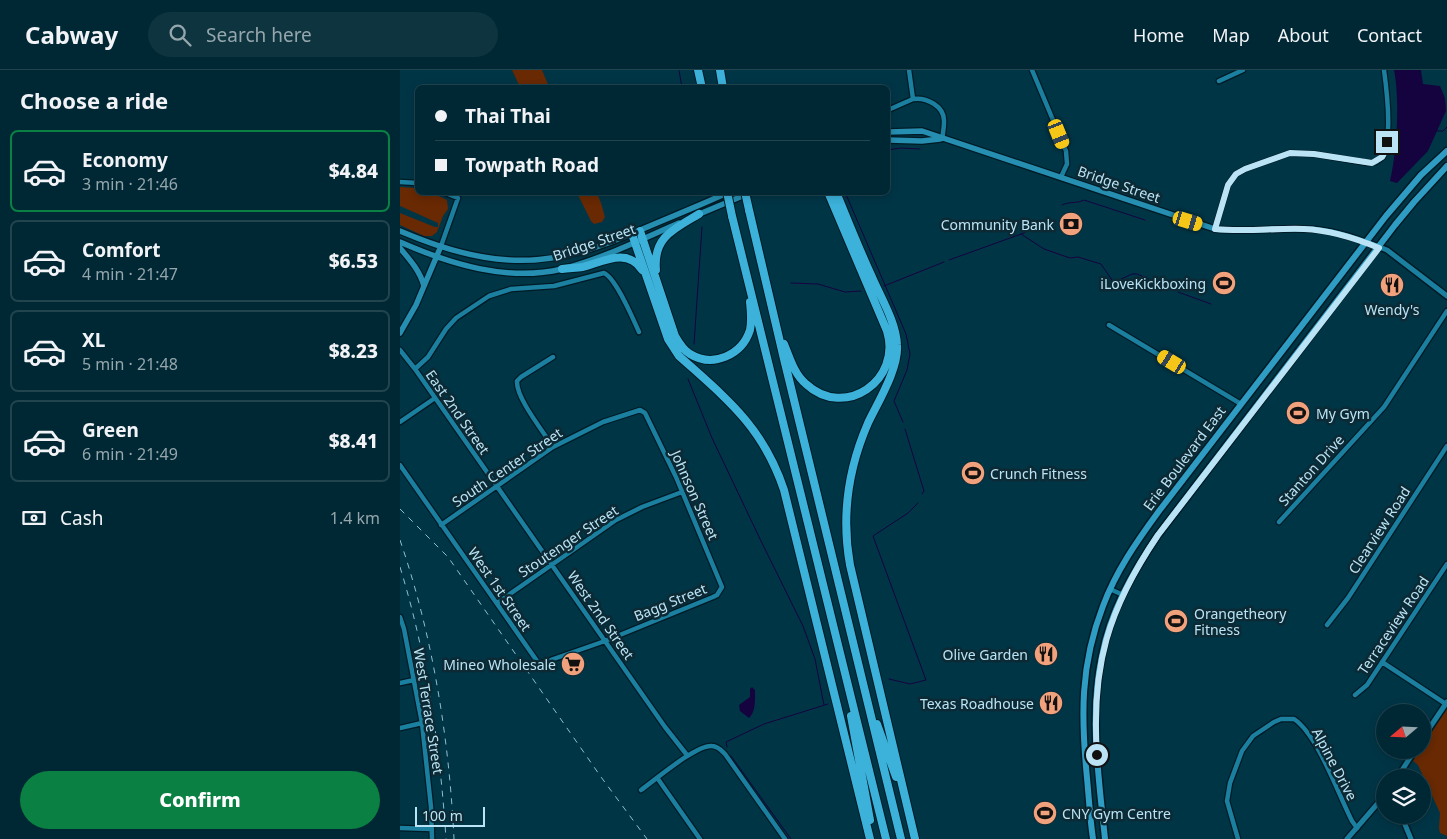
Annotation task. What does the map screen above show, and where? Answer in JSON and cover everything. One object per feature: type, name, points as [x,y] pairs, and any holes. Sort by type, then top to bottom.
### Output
[{"type":"highway","points":[[698,70],[701,85]]},
{"type":"highway","points":[[720,70],[722,85]]},
{"type":"highway","points":[[728,195],[732,216],[886,839]]},
{"type":"highway","points":[[746,195],[900,839]]},
{"type":"highway","points":[[825,195],[834,208]]},
{"type":"highway","points":[[776,323],[796,373],[804,383],[822,394],[836,398],[857,395],[879,380],[886,368],[890,346],[887,331],[829,195]]},
{"type":"highway","points":[[837,195],[891,322],[897,346],[894,364],[853,463],[847,495],[845,522],[850,565],[914,837]]},
{"type":"highway","points":[[658,282],[655,260],[660,244],[670,232],[699,214]]},
{"type":"highway","points":[[641,235],[658,282],[674,336],[682,347],[698,357],[716,360],[733,354],[744,343],[752,322],[749,283]]},
{"type":"highway","points":[[633,238],[668,339],[673,348],[679,356],[730,402],[750,424],[765,445],[780,476],[871,839]]},
{"type":"highway","points":[[562,268],[579,268],[610,258],[623,257],[640,266],[648,282]]},
{"type":"highway","points":[[832,623],[862,772],[871,839]]},
{"type":"highway","points":[[864,688],[914,837]]},
{"type":"main road","name":"Bridge Street","points":[[890,132],[922,131],[1062,177],[1114,197],[1215,229],[1304,229],[1332,232],[1379,248]]},
{"type":"main road","name":"Bridge Street","points":[[890,140],[922,141],[942,139]]},
{"type":"main road","name":"Erie Boulevard East","points":[[1093,839],[1084,748],[1083,701],[1085,675],[1091,644],[1098,619],[1110,589],[1134,546],[1365,242],[1421,175],[1447,151]]},
{"type":"main road","name":"Erie Boulevard East","points":[[1105,839],[1096,734],[1097,699],[1102,655],[1109,628],[1122,594],[1158,535],[1414,202],[1447,166]]},
{"type":"main road","name":"Bridge Street","points":[[641,235],[722,195]]},
{"type":"main road","name":"Bridge Street","points":[[400,242],[437,257],[490,271],[525,272],[562,268],[633,238],[745,195]]},
{"type":"main road","name":"Bridge Street","points":[[400,231],[476,256],[510,260],[527,260],[578,253],[633,238]]},
{"type":"main road","points":[[400,333],[416,306],[441,246]]},
{"type":"main road","points":[[400,248],[416,268],[422,278],[424,287]]},
{"type":"street","points":[[909,70],[912,99]]},
{"type":"street","points":[[1032,70],[1066,151],[1067,164],[1062,177]]},
{"type":"street","points":[[1219,81],[1243,70]]},
{"type":"street","points":[[1215,229],[1228,185],[1236,174],[1245,169],[1290,153],[1314,154],[1368,163],[1376,162],[1382,157],[1386,150],[1387,142],[1387,97],[1384,70]]},
{"type":"street","points":[[890,109],[912,99],[923,99],[930,102],[940,110],[944,123],[942,139]]},
{"type":"street","points":[[400,182],[415,184]]},
{"type":"street","points":[[441,246],[458,198],[450,195]]},
{"type":"street","points":[[1379,248],[1387,250],[1447,296]]},
{"type":"street","points":[[414,369],[428,357],[452,322],[488,296],[511,289],[554,286],[604,273],[611,278],[626,303],[639,332]]},
{"type":"street","name":"Stanton Drive","points":[[1279,522],[1384,407],[1447,311]]},
{"type":"street","points":[[1109,324],[1241,404]]},
{"type":"street","name":"East 2nd Street","points":[[400,350],[497,486]]},
{"type":"street","points":[[553,357],[517,381],[520,396],[553,447]]},
{"type":"street","points":[[400,422],[435,398]]},
{"type":"street","name":"South Center Street","points":[[442,525],[553,447],[604,422],[636,410],[642,410]]},
{"type":"street","name":"Johnson Street","points":[[642,410],[658,438],[682,492],[721,583],[720,591]]},
{"type":"street","name":"Clearview Road","points":[[1327,625],[1348,598],[1447,446]]},
{"type":"street","name":"West 1st Street","points":[[400,465],[537,661],[543,663]]},
{"type":"street","name":"West 2nd Street","points":[[497,486],[665,727],[688,755]]},
{"type":"street","name":"Stoutenger Street","points":[[497,603],[616,520],[642,507],[682,492]]},
{"type":"street","name":"Terraceview Road","points":[[1355,695],[1367,685],[1447,564]]},
{"type":"street","points":[[1110,589],[1122,594]]},
{"type":"street","name":"Bagg Street","points":[[543,663],[605,641],[713,597],[720,591]]},
{"type":"street","name":"West Terrace Street","points":[[400,617],[422,723],[432,839]]},
{"type":"street","points":[[1382,662],[1446,703],[1431,726]]},
{"type":"street","points":[[400,683],[414,680]]},
{"type":"street","name":"Alpine Drive","points":[[1238,839],[1227,801],[1230,783],[1246,744],[1262,730],[1282,719],[1294,719],[1306,730],[1357,828]]},
{"type":"street","points":[[400,728],[422,723]]},
{"type":"street","points":[[641,790],[688,755],[701,748],[713,746],[725,754],[785,839]]},
{"type":"street","points":[[658,779],[700,839]]},
{"type":"street","points":[[1347,839],[1376,806]]},
{"type":"street","points":[[1405,824],[1411,839]]},
{"type":"street","points":[[400,828],[432,829]]},
{"type":"shaded area","points":[[512,70],[542,70],[548,85],[519,85]]},
{"type":"shaded area","points":[[1394,70],[1421,70],[1423,84],[1440,86],[1445,98],[1446,111],[1428,151],[1397,183],[1390,181],[1397,126],[1397,96]]},
{"type":"shaded area","points":[[400,187],[415,188],[415,195],[436,195],[447,200],[448,209],[437,232],[432,236],[424,236],[400,225],[400,213],[435,227],[438,227],[438,223],[400,206]]},
{"type":"shaded area","points":[[578,195],[598,195],[605,217],[602,222],[594,224]]},
{"type":"shaded area","points":[[752,687],[755,690],[755,705],[749,718],[740,711],[739,705],[750,697],[750,689]]},
{"type":"shaded area","points":[[1447,708],[1447,836],[1440,833],[1440,813],[1431,793],[1431,769],[1420,769],[1413,761],[1414,759],[1431,759],[1431,733]]},
{"type":"waterway","points":[[679,70],[682,85]]},
{"type":"waterway","points":[[1437,131],[1443,131],[1447,127]]},
{"type":"waterway","points":[[890,150],[920,149]]},
{"type":"waterway","points":[[846,195],[906,334],[910,354],[907,370],[894,401],[903,422]]},
{"type":"waterway","points":[[1062,205],[1084,200],[1145,220]]},
{"type":"waterway","points":[[949,260],[1024,233],[1040,221]]},
{"type":"waterway","points":[[694,344],[702,227]]},
{"type":"waterway","points":[[1021,234],[1044,249],[1070,258],[1078,257],[1101,264],[1112,280],[1117,281],[1132,274],[1137,274],[1165,286]]},
{"type":"waterway","points":[[884,286],[944,262]]},
{"type":"waterway","points":[[791,283],[818,284],[845,292],[861,291]]},
{"type":"waterway","points":[[1178,292],[1211,304]]},
{"type":"waterway","points":[[688,379],[712,438],[803,626],[815,659],[824,705]]},
{"type":"waterway","points":[[905,429],[924,491],[922,494]]},
{"type":"waterway","points":[[889,679],[910,684],[926,680],[873,536],[908,513],[918,503]]},
{"type":"waterway","points":[[727,747],[726,742],[764,724],[828,704]]},
{"type":"waterway","points":[[731,756],[791,839]]},
{"type":"railway","points":[[400,509],[448,557],[601,777],[647,839]]},
{"type":"railway","points":[[400,540],[422,613],[438,688],[448,763],[454,839]]},
{"type":"railway","points":[[400,567],[418,634],[431,702],[440,770],[446,839]]},
{"type":"place","name":"Community Bank","points":[[1071,224]]},
{"type":"place","name":"iLoveKickboxing","points":[[1224,283]]},
{"type":"place","name":"Wendy's","points":[[1392,285]]},
{"type":"place","name":"My Gym","points":[[1298,413]]},
{"type":"place","name":"Crunch Fitness","points":[[973,473]]},
{"type":"place","name":"Orangetheory Fitness","points":[[1176,621]]},
{"type":"place","name":"Olive Garden","points":[[1046,654]]},
{"type":"place","name":"Mineo Wholesale","points":[[573,664]]},
{"type":"place","name":"Texas Roadhouse","points":[[1051,703]]},
{"type":"place","name":"CNY Gym Centre","points":[[1045,813]]},
{"type":"route","points":[[1097,755],[1096,715],[1098,677],[1109,628],[1122,594],[1158,535],[1379,248],[1358,239],[1323,230],[1215,229],[1228,185],[1236,174],[1245,169],[1290,153],[1314,154],[1372,163],[1382,157],[1386,150],[1387,142]]}]
